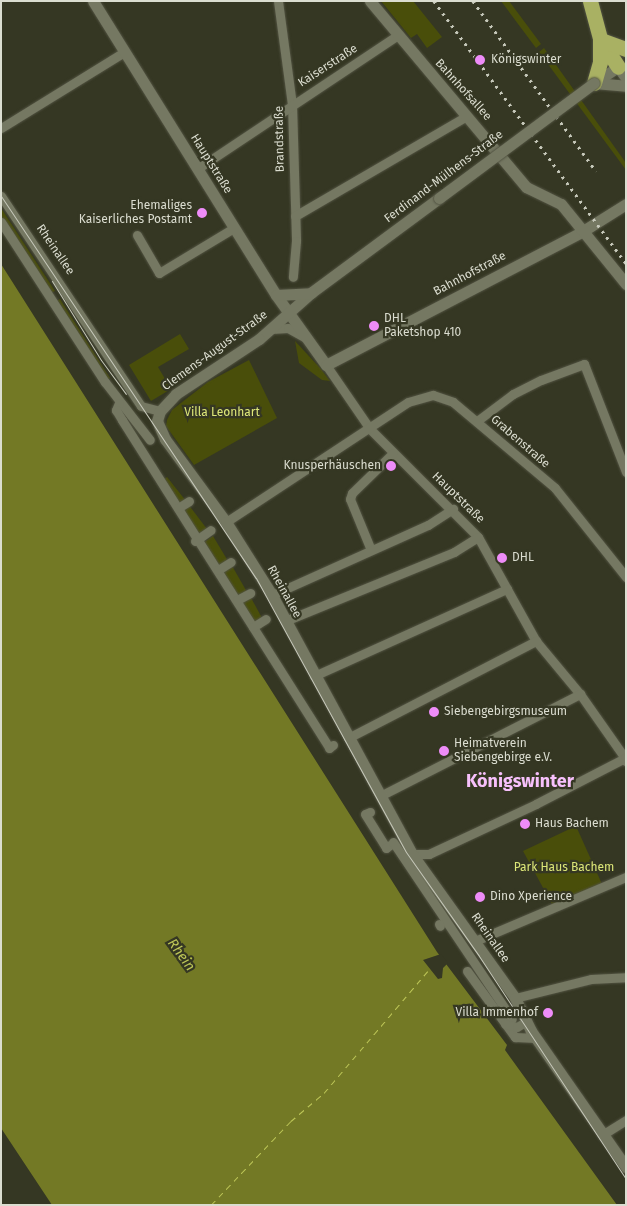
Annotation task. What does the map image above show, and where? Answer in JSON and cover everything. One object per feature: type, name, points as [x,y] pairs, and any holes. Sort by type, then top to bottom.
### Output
[{"type":"highway","points":[[590,1],[600,39],[600,62],[594,83]]},
{"type":"highway","points":[[600,39],[626,49]]},
{"type":"highway","points":[[600,39],[622,73]]},
{"type":"street","name":"Hauptstraße","points":[[94,1],[288,313],[370,429],[392,453],[453,509],[478,537],[536,640],[580,694],[625,759]]},
{"type":"street","name":"Brandstraße","points":[[278,1],[292,104],[295,216],[293,277]]},
{"type":"street","name":"Bahnhofsallee","points":[[370,1],[513,170],[533,192],[561,204],[585,230],[626,284]]},
{"type":"street","name":"Kaiserstraße","points":[[197,169],[398,35]]},
{"type":"street","points":[[1,128],[124,52]]},
{"type":"street","name":"Ferdinand-Mülhens-Straße","points":[[288,313],[312,292],[594,83],[622,73]]},
{"type":"street","points":[[594,83],[626,86]]},
{"type":"street","points":[[295,216],[467,116]]},
{"type":"street","name":"Rheinallee","points":[[1,196],[141,406],[160,411],[157,421],[165,439],[226,522],[272,595],[380,796],[408,858],[477,969],[508,1021],[515,1037],[536,1038]]},
{"type":"street","name":"Bahnhofstraße","points":[[326,365],[585,230],[626,204]]},
{"type":"street","points":[[1,222],[119,403],[196,540],[218,570],[253,627],[297,692],[330,747]]},
{"type":"street","points":[[137,235],[159,273],[234,228]]},
{"type":"street","points":[[276,294],[312,292]]},
{"type":"street","name":"Clemens-August-Straße","points":[[160,411],[176,394],[271,329],[288,313]]},
{"type":"street","name":"Hauptstraße","points":[[271,329],[291,329],[308,340]]},
{"type":"street","points":[[478,421],[513,394],[541,380],[584,364],[626,472]]},
{"type":"street","name":"Grabenstraße","points":[[226,522],[370,429],[408,402],[433,395],[452,402],[478,421],[555,488],[626,577]]},
{"type":"street","points":[[126,418],[135,417],[150,440]]},
{"type":"street","points":[[371,550],[350,499],[352,493],[392,453]]},
{"type":"street","points":[[178,508],[189,501]]},
{"type":"street","points":[[272,595],[428,525],[453,509]]},
{"type":"street","points":[[196,540],[211,530]]},
{"type":"street","points":[[285,621],[454,552],[478,537]]},
{"type":"street","points":[[218,570],[231,562]]},
{"type":"street","points":[[314,676],[507,590]]},
{"type":"street","points":[[237,600],[250,593]]},
{"type":"street","points":[[253,627],[266,619]]},
{"type":"street","points":[[348,738],[536,640]]},
{"type":"street","points":[[380,796],[580,694]]},
{"type":"street","points":[[370,812],[365,814],[386,848],[392,844],[408,858],[428,854],[536,804],[625,759]]},
{"type":"street","name":"Rheinallee","points":[[408,858],[475,941],[515,998],[525,1022],[626,1167]]},
{"type":"street","points":[[475,941],[626,877]]},
{"type":"street","name":"Rheinallee","points":[[466,971],[508,1021]]},
{"type":"street","points":[[515,998],[591,979],[626,977]]},
{"type":"street","points":[[508,1021],[517,1027],[525,1022]]},
{"type":"street","points":[[602,1135],[626,1120]]},
{"type":"green space","points":[[381,1],[413,1],[442,37],[427,48],[417,34],[411,38]]},
{"type":"green space","points":[[501,1],[509,1],[541,44],[536,48]]},
{"type":"green space","points":[[544,48],[626,163],[626,170],[539,52]]},
{"type":"green space","points":[[1,208],[55,291],[51,293],[1,217]]},
{"type":"green space","points":[[60,299],[110,378],[108,380],[56,301]]},
{"type":"green space","points":[[180,334],[189,349],[158,367],[171,389],[151,401],[129,365]]},
{"type":"green space","points":[[295,341],[330,381],[322,380],[299,363]]},
{"type":"green space","name":"Villa Leonhart","points":[[249,360],[277,418],[194,465],[166,426],[172,410],[208,382]]},
{"type":"green space","points":[[167,477],[186,501],[179,505],[163,480]]},
{"type":"green space","points":[[188,504],[207,529],[198,535],[181,509]]},
{"type":"green space","points":[[213,536],[228,561],[218,567],[203,543]]},
{"type":"green space","points":[[231,564],[247,592],[237,597],[221,570]]},
{"type":"green space","points":[[250,596],[262,618],[253,623],[240,601]]},
{"type":"green space","name":"Park Haus Bachem","points":[[576,826],[602,884],[553,906],[523,851]]},
{"type":"water","name":"Rhein","points":[[1,264],[437,952],[507,1045],[505,1050],[617,1205],[52,1205],[1,1128]]},
{"type":"pier","points":[[441,954],[448,963],[443,968],[442,978],[438,979],[423,960]]},
{"type":"ferry route","points":[[211,1205],[291,1121],[324,1093],[428,971]]},
{"type":"tram line","points":[[1,196],[256,578],[406,852],[479,956],[626,1179]]},
{"type":"tram line","points":[[52,281],[101,360],[126,394]]},
{"type":"railway","points":[[434,1],[626,263]]},
{"type":"railway","points":[[473,1],[596,171]]},
{"type":"place","name":"Königswinter","points":[[480,60]]},
{"type":"place","name":"Ehemaliges Kaiserliches Postamt","points":[[202,213]]},
{"type":"place","name":"DHL Paketshop 410","points":[[374,326]]},
{"type":"place","name":"Knusperhäuschen","points":[[391,466]]},
{"type":"place","name":"DHL","points":[[502,558]]},
{"type":"place","name":"Siebengebirgsmuseum","points":[[434,712]]},
{"type":"place","name":"Heimatverein Siebengebirge e.V.","points":[[444,751]]},
{"type":"place","name":"Haus Bachem","points":[[525,824]]},
{"type":"place","name":"Dino Xperience","points":[[480,897]]},
{"type":"place","name":"Villa Immenhof","points":[[548,1013]]},
{"type":"district","name":"Königswinter","points":[[520,781]]}]
